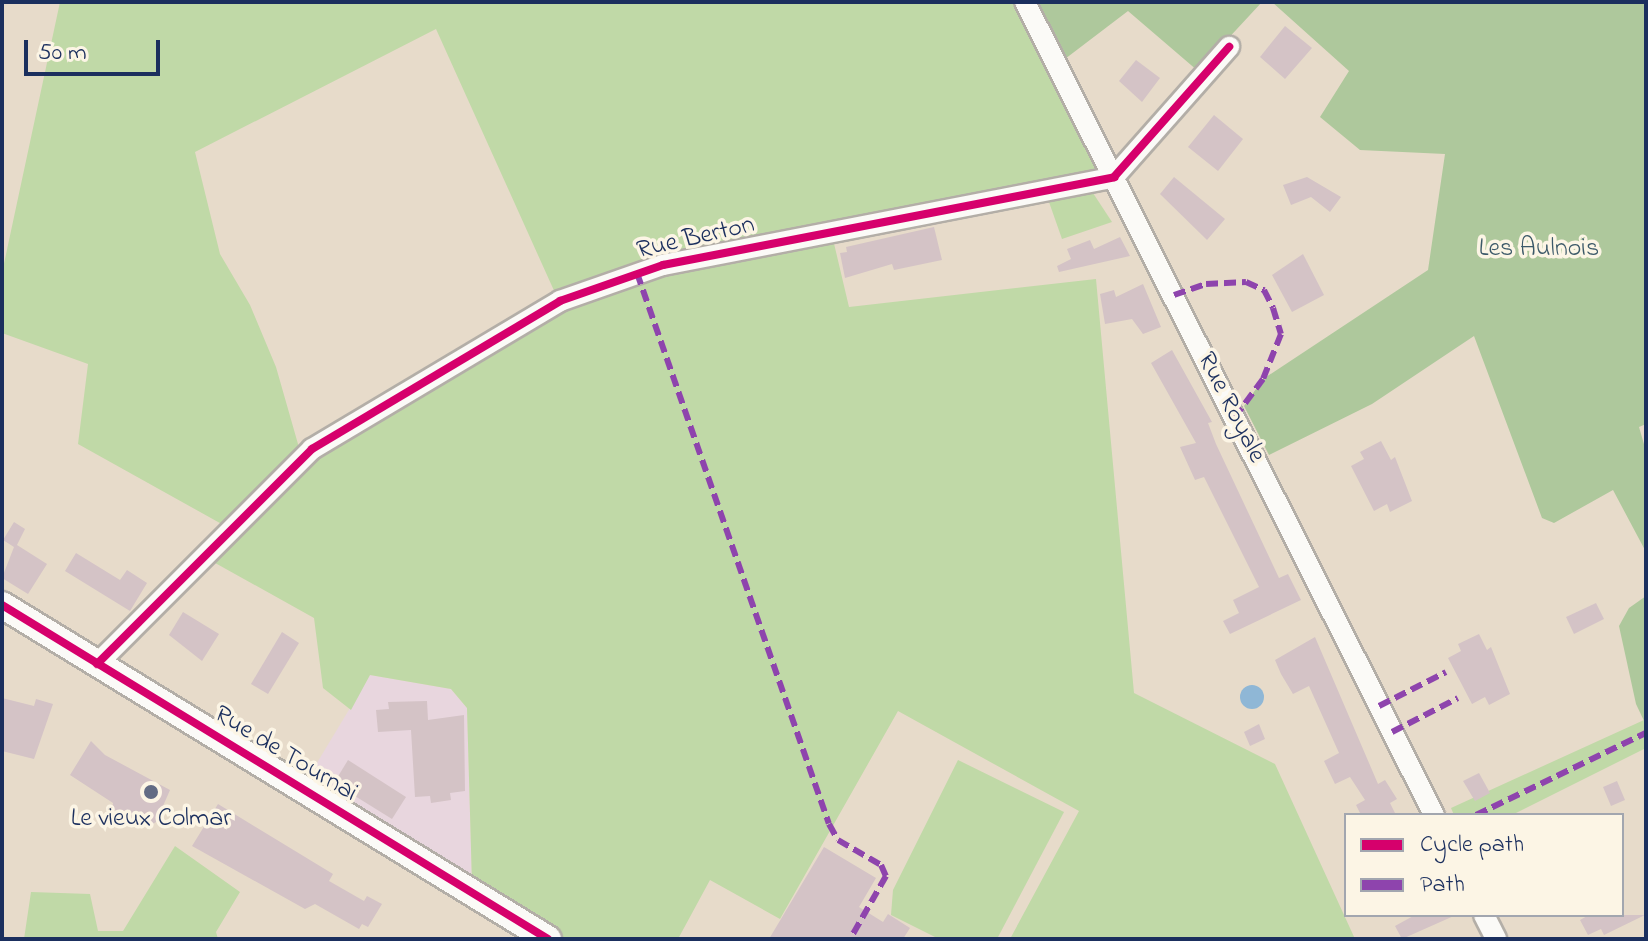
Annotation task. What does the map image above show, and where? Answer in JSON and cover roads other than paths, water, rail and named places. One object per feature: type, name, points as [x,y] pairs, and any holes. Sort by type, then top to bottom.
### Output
[{"type":"main road","name":"Rue de Tournai","points":[[2,605],[548,939]]},
{"type":"street","name":"Rue Royale","points":[[1025,2],[1433,813]]},
{"type":"street","points":[[1114,177],[1229,47]]},
{"type":"street","name":"Rue Berton","points":[[97,664],[312,449],[560,301],[614,279],[748,246],[1114,177]]},
{"type":"street","points":[[1485,917],[1496,939]]},
{"type":"water","points":[[1252,685],[1260,689],[1264,697],[1260,705],[1252,709],[1244,705],[1240,697],[1244,689]]},
{"type":"place","name":"Le vieux Colmar","points":[[151,792]]},
{"type":"park label","name":"Les Aulnois","points":[[1539,250]]}]
